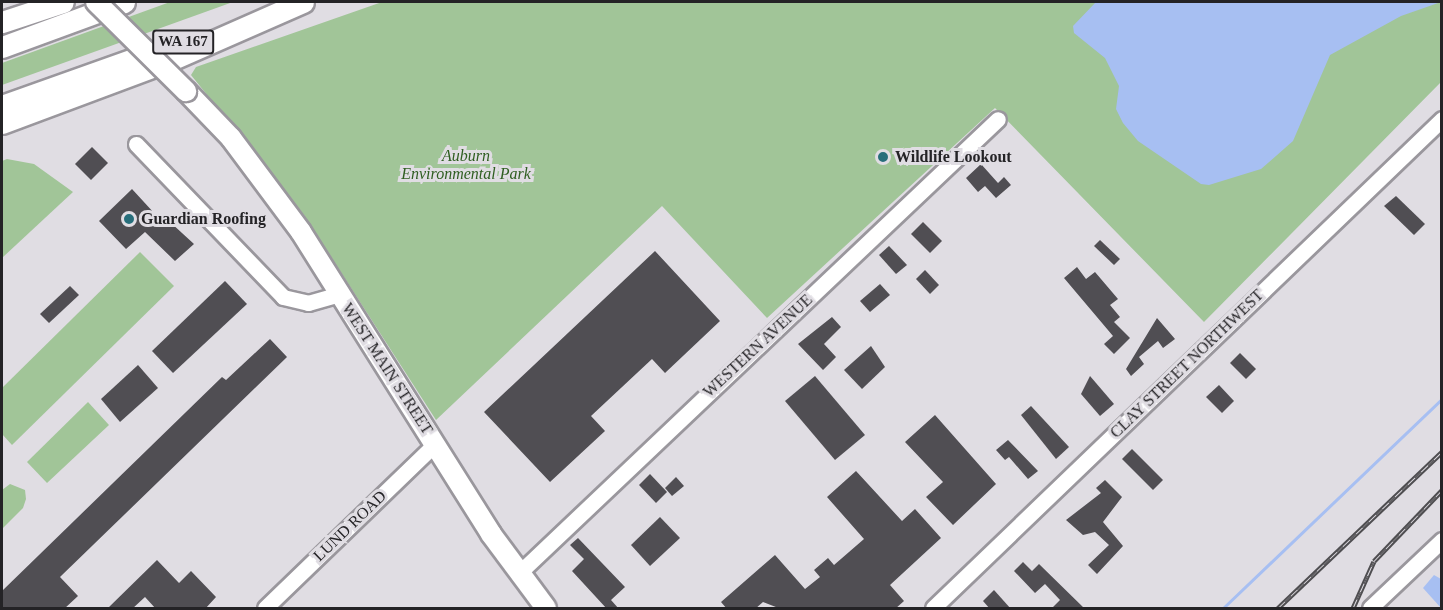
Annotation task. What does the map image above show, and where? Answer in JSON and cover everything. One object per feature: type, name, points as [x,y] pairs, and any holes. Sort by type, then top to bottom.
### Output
[{"type":"highway","points":[[2,22],[63,2]]},
{"type":"highway","points":[[2,46],[124,2]]},
{"type":"highway","name":"WA 167","points":[[2,106],[299,2]]},
{"type":"highway","points":[[2,123],[173,59],[303,2]]},
{"type":"main road","points":[[96,2],[186,91],[263,178],[339,294]]},
{"type":"main road","name":"WEST MAIN STREET","points":[[339,294],[518,574],[546,609]]},
{"type":"street","name":"WESTERN AVENUE","points":[[518,574],[998,119]]},
{"type":"street","name":"CLAY STREET NORTHWEST","points":[[933,609],[1442,119]]},
{"type":"street","name":"WEST MAIN STREET","points":[[136,144],[283,297],[308,303],[339,294]]},
{"type":"street","name":"LUND ROAD","points":[[265,609],[435,444]]},
{"type":"street","points":[[1370,609],[1442,540]]},
{"type":"green space","points":[[170,2],[233,2],[2,85],[2,63]]},
{"type":"green space","name":"Auburn Environmental Park","points":[[382,2],[1441,2],[1441,82],[1204,322],[995,108],[767,318],[662,206],[436,420],[304,215],[191,75],[196,67]]},
{"type":"green space","points":[[7,159],[34,164],[73,192],[2,258],[2,161]]},
{"type":"green space","points":[[140,252],[174,286],[12,445],[2,434],[2,388]]},
{"type":"green space","points":[[88,402],[109,425],[47,483],[27,462]]},
{"type":"green space","points":[[10,484],[25,490],[26,499],[23,508],[2,529],[2,490]]},
{"type":"water","points":[[1096,2],[1441,2],[1401,16],[1330,55],[1293,141],[1261,169],[1209,185],[1201,184],[1138,141],[1123,123],[1116,109],[1119,86],[1105,58],[1074,33],[1073,26]]},
{"type":"water","points":[[1434,575],[1441,579],[1441,608],[1423,588]]},
{"type":"building","points":[[92,147],[108,163],[91,180],[75,164]]},
{"type":"building","points":[[981,164],[998,183],[1004,177],[1011,185],[996,198],[985,186],[978,192],[966,178]]},
{"type":"building","name":"Guardian Roofing","points":[[132,189],[166,226],[170,222],[194,244],[175,261],[145,232],[126,249],[99,221]]},
{"type":"building","points":[[1396,196],[1425,224],[1414,235],[1384,206]]},
{"type":"building","points":[[923,222],[942,241],[930,253],[911,234]]},
{"type":"building","points":[[1100,240],[1120,259],[1114,265],[1094,246]]},
{"type":"building","points":[[889,246],[907,265],[896,274],[879,255]]},
{"type":"building","points":[[655,251],[720,321],[665,373],[652,359],[591,416],[605,431],[550,482],[484,412]]},
{"type":"building","points":[[1077,267],[1086,279],[1095,272],[1118,299],[1110,305],[1120,317],[1114,322],[1130,338],[1114,354],[1104,344],[1113,336],[1064,278]]},
{"type":"building","points":[[925,270],[939,285],[930,294],[916,279]]},
{"type":"building","points":[[225,281],[247,304],[173,373],[152,351]]},
{"type":"building","points":[[880,284],[890,295],[870,312],[860,301]]},
{"type":"building","points":[[70,286],[79,295],[49,323],[40,314]]},
{"type":"building","points":[[832,317],[841,327],[824,344],[836,357],[823,370],[798,344]]},
{"type":"building","points":[[1157,318],[1175,339],[1163,348],[1158,341],[1139,357],[1144,364],[1131,376],[1126,369]]},
{"type":"building","points":[[270,339],[287,357],[60,577],[78,596],[64,609],[2,609],[2,591],[222,377],[226,380]]},
{"type":"building","points":[[871,346],[885,367],[862,389],[844,370]]},
{"type":"building","points":[[1240,353],[1256,369],[1246,379],[1230,363]]},
{"type":"building","points":[[138,365],[158,388],[120,422],[101,399]]},
{"type":"building","points":[[815,376],[865,435],[835,460],[785,401]]},
{"type":"building","points":[[1090,376],[1114,404],[1100,416],[1081,394]]},
{"type":"building","points":[[1219,385],[1234,401],[1222,413],[1206,397]]},
{"type":"building","points":[[1031,406],[1069,447],[1056,459],[1021,415]]},
{"type":"building","points":[[935,415],[996,484],[953,525],[926,497],[943,482],[905,442]]},
{"type":"building","points":[[1008,440],[1038,471],[1028,479],[1009,457],[1005,460],[996,450]]},
{"type":"building","points":[[1132,449],[1163,480],[1153,490],[1122,459]]},
{"type":"building","points":[[856,471],[902,521],[915,509],[941,538],[890,585],[904,601],[895,609],[781,609],[763,602],[755,609],[727,609],[721,602],[775,555],[805,589],[820,577],[814,570],[828,558],[834,565],[864,539],[827,497]]},
{"type":"building","points":[[650,474],[667,492],[656,503],[639,485]]},
{"type":"building","points":[[676,477],[684,486],[672,496],[665,488]]},
{"type":"building","points":[[1105,480],[1122,497],[1103,522],[1123,546],[1097,574],[1088,565],[1109,545],[1095,532],[1083,535],[1066,520],[1101,493],[1096,488]]},
{"type":"building","points":[[660,517],[680,538],[650,566],[631,545]]},
{"type":"building","points":[[578,538],[625,587],[611,600],[619,609],[607,609],[572,571],[584,559],[570,545]]},
{"type":"building","points":[[157,560],[179,583],[191,571],[216,597],[205,609],[156,609],[145,597],[132,609],[107,609]]},
{"type":"building","points":[[1023,562],[1032,571],[1039,564],[1085,609],[1051,609],[1060,600],[1045,584],[1035,593],[1014,571]]},
{"type":"building","points":[[994,590],[1011,609],[990,609],[983,601]]},
{"type":"waterway","points":[[1223,608],[1442,399]]},
{"type":"railway","points":[[1278,608],[1442,452]]},
{"type":"railway","points":[[1353,608],[1374,561],[1442,490]]},
{"type":"place","name":"Wildlife Lookout","points":[[883,157]]},
{"type":"place","name":"Guardian Roofing","points":[[129,219]]}]
